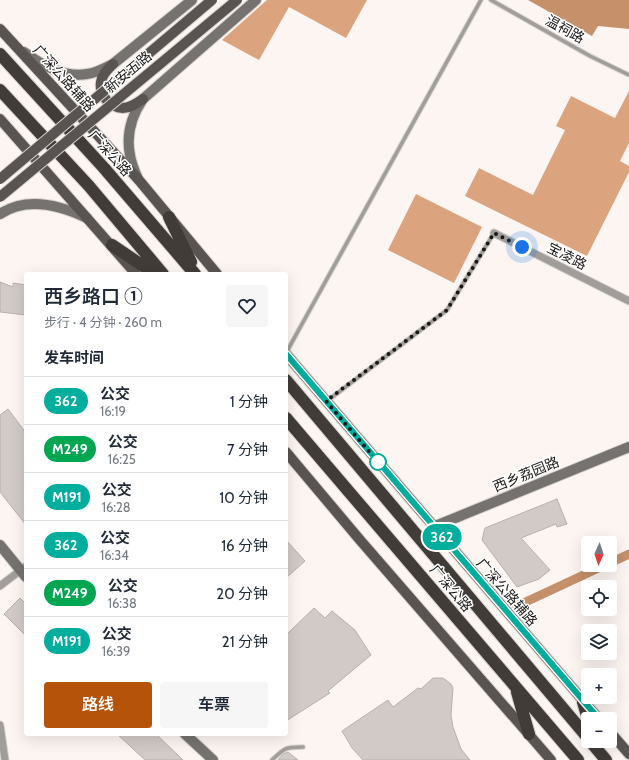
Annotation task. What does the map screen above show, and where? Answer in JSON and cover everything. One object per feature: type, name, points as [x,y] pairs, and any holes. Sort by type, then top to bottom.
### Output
[{"type":"highway","name":"广深公路","points":[[0,54],[104,168],[194,272]]},
{"type":"highway","points":[[0,90],[89,186],[161,272]]},
{"type":"highway","points":[[169,217],[195,272]]},
{"type":"highway","points":[[112,245],[153,272]]},
{"type":"highway","name":"广深公路","points":[[288,382],[581,730]]},
{"type":"highway","name":"广深公路","points":[[288,420],[578,760]]},
{"type":"highway","points":[[515,687],[529,734]]},
{"type":"highway","points":[[598,748],[606,760]]},
{"type":"main road","points":[[192,0],[113,64],[103,74],[101,90],[104,97],[110,103],[116,107],[122,108],[129,107],[143,99],[256,0]]},
{"type":"main road","name":"新安五路","points":[[0,179],[212,0]]},
{"type":"main road","name":"新安五路","points":[[0,196],[237,0]]},
{"type":"main road","name":"广深公路辅路","points":[[0,29],[138,179],[215,272]]},
{"type":"main road","points":[[17,47],[42,65],[75,75],[88,74],[102,70],[113,64]]},
{"type":"main road","points":[[138,179],[130,155],[130,127],[143,99]]},
{"type":"main road","points":[[0,119],[134,272]]},
{"type":"main road","points":[[0,214],[8,209],[18,206],[44,204],[62,207],[89,220]]},
{"type":"main road","name":"广深公路辅路","points":[[288,356],[581,700]]},
{"type":"main road","name":"西乡荔园路","points":[[434,527],[629,447]]},
{"type":"main road","points":[[288,454],[360,540],[551,760]]},
{"type":"main road","points":[[0,545],[24,572]]},
{"type":"main road","name":"广深公路辅路","points":[[585,704],[592,712]]},
{"type":"main road","points":[[187,736],[213,760]]},
{"type":"main road","points":[[617,740],[629,754]]},
{"type":"street","name":"宝凌路","points":[[494,233],[629,302]]},
{"type":"street","points":[[0,586],[24,572]]},
{"type":"street","points":[[0,725],[5,760]]},
{"type":"lane","points":[[288,350],[481,0]]},
{"type":"lane","name":"温祠路","points":[[491,0],[590,56],[629,75]]},
{"type":"lane","points":[[326,401],[447,310],[494,233]]},
{"type":"lane","points":[[272,760],[285,748],[303,747]]},
{"type":"shaded area","points":[[267,0],[367,0],[346,38],[289,7],[259,60],[222,40]]},
{"type":"shaded area","points":[[528,0],[629,0],[629,29],[598,26],[592,36]]},
{"type":"shaded area","points":[[629,91],[629,143],[620,161],[629,166],[629,172],[587,256],[465,196],[479,168],[533,195],[565,130],[556,126],[571,96],[615,118]]},
{"type":"shaded area","points":[[416,194],[482,227],[454,283],[388,250]]},
{"type":"building","points":[[0,282],[13,287],[13,283],[24,285],[24,315],[0,312]]},
{"type":"building","points":[[8,409],[24,430],[24,522],[0,492],[0,415]]},
{"type":"building","points":[[557,499],[567,524],[557,527],[556,524],[521,538],[550,570],[539,579],[517,587],[482,540],[485,528]]},
{"type":"building","points":[[288,542],[305,561],[288,576]]},
{"type":"building","points":[[20,598],[24,602],[24,634],[4,614]]},
{"type":"building","points":[[314,608],[325,618],[332,611],[355,630],[371,655],[328,691],[330,693],[288,720],[288,633]]},
{"type":"building","points":[[433,678],[443,678],[451,684],[453,688],[451,715],[453,727],[461,749],[470,760],[363,760],[352,748],[342,731],[388,700],[393,707],[418,688],[421,689]]},
{"type":"building","points":[[119,736],[158,736],[183,760],[145,760]]},
{"type":"building","points":[[288,752],[298,760],[278,760],[283,754]]},
{"type":"waterway","points":[[617,560],[629,554]]},
{"type":"waterway","points":[[517,606],[590,572]]},
{"type":"bus line","name":"362","points":[[288,356],[593,712]]},
{"type":"route","points":[[378,462],[326,401],[447,310],[494,233],[522,247]]}]
